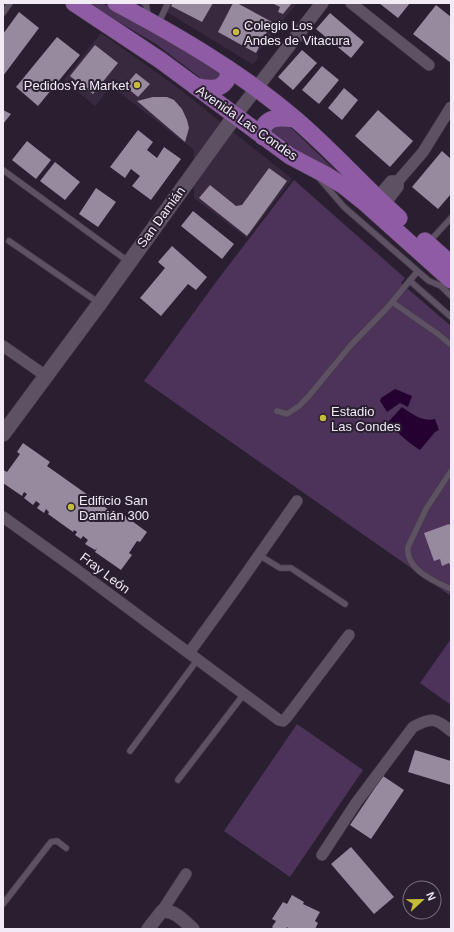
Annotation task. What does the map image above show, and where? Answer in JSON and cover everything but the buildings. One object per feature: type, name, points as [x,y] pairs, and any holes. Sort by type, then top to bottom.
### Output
[{"type":"main road","name":"Avenida Las Condes","points":[[74,3],[141,47],[290,156],[308,164],[354,193],[451,280]]},
{"type":"main road","points":[[116,3],[153,23],[228,68],[295,118],[381,201],[451,264]]},
{"type":"main road","points":[[195,86],[210,88],[220,86],[227,79],[229,74],[228,68]]},
{"type":"main road","name":"San Damián","points":[[3,434],[236,116]]},
{"type":"main road","points":[[264,137],[263,128],[269,120],[279,118],[295,118]]},
{"type":"street","name":"San Damián","points":[[236,116],[322,3]]},
{"type":"street","points":[[351,3],[429,65]]},
{"type":"street","points":[[381,201],[398,187],[398,181],[423,152],[451,107]]},
{"type":"street","points":[[3,346],[46,376]]},
{"type":"street","points":[[193,656],[259,555],[297,501]]},
{"type":"street","name":"Fray León","points":[[3,517],[279,720],[283,721],[349,635]]},
{"type":"street","points":[[322,855],[356,803],[413,727],[425,720],[437,720],[451,731]]},
{"type":"street","points":[[148,929],[162,911],[186,874]]},
{"type":"street","points":[[162,911],[168,910],[193,929]]},
{"type":"lane","points":[[144,3],[146,4],[153,23]]},
{"type":"lane","points":[[153,23],[168,3]]},
{"type":"lane","points":[[3,13],[11,4]]},
{"type":"lane","points":[[308,164],[344,207],[417,272],[429,281],[441,286],[451,296]]},
{"type":"lane","points":[[3,170],[129,262]]},
{"type":"lane","points":[[428,244],[451,218]]},
{"type":"lane","points":[[9,240],[100,303]]},
{"type":"lane","points":[[277,411],[287,414],[299,406],[351,345],[392,302],[417,272]]},
{"type":"lane","points":[[410,281],[451,318]]},
{"type":"lane","points":[[392,302],[438,334],[451,345]]},
{"type":"lane","points":[[451,471],[426,509],[408,547],[407,553],[408,558],[420,572],[451,589]]},
{"type":"lane","points":[[259,555],[280,568],[291,568],[345,604]]},
{"type":"lane","points":[[130,751],[193,656]]},
{"type":"lane","points":[[178,780],[244,694]]},
{"type":"lane","points":[[3,904],[51,842],[57,841],[66,848]]},
{"type":"shaded area","points":[[87,3],[102,3],[156,32],[221,70],[223,76],[209,82],[202,79],[156,44]]},
{"type":"shaded area","name":"Colegio Los Andes de Vitacura","points":[[163,3],[297,3],[257,53],[257,60],[252,64],[160,8]]},
{"type":"shaded area","points":[[101,33],[177,87],[292,179],[247,238],[194,198],[194,150],[111,86],[95,106],[64,80]]},
{"type":"shaded area","points":[[286,123],[337,172],[318,164],[274,136],[269,127]]},
{"type":"shaded area","name":"Estadio Las Condes","points":[[294,180],[405,278],[401,283],[451,326],[451,596],[144,381],[216,282]]},
{"type":"shaded area","points":[[395,389],[412,396],[408,407],[400,403],[387,412],[380,401],[381,398]]},
{"type":"shaded area","points":[[402,407],[413,415],[421,418],[430,420],[435,419],[439,430],[435,432],[420,450],[403,437],[388,422]]},
{"type":"shaded area","points":[[451,639],[451,705],[420,683]]},
{"type":"shaded area","points":[[297,724],[363,770],[290,877],[224,831]]},
{"type":"place","name":"Colegio Los Andes de Vitacura","points":[[236,32]]},
{"type":"place","name":"PedidosYa Market","points":[[137,85]]},
{"type":"place","name":"Estadio Las Condes","points":[[323,418]]},
{"type":"place","name":"Edificio San Damián 300","points":[[71,507]]}]
